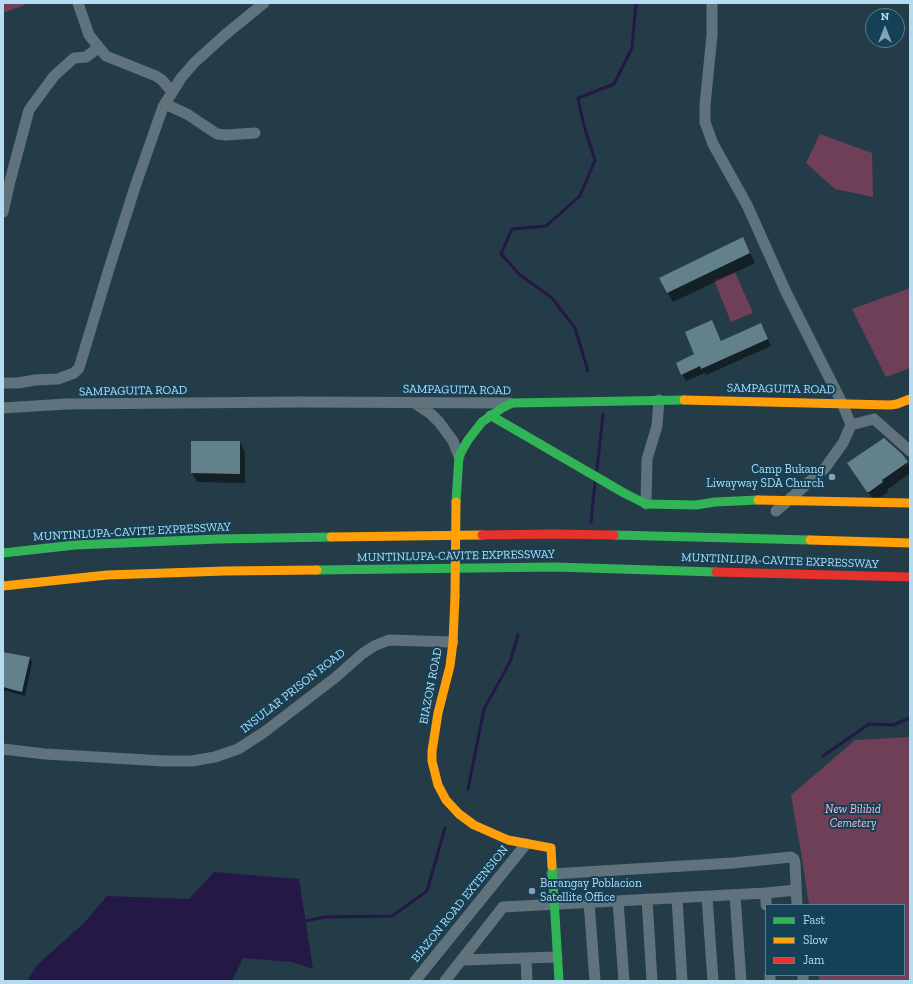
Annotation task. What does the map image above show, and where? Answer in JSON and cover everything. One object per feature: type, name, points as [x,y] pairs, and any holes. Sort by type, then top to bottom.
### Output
[{"type":"main road","name":"SAMPAGUITA ROAD","points":[[512,403],[716,400],[879,405],[898,404],[910,399]]},
{"type":"main road","name":"BIAZON ROAD","points":[[512,403],[490,415],[482,422],[468,440],[459,456],[456,502],[453,642],[450,666],[438,713],[432,751],[432,761],[438,785],[446,800],[459,814],[474,825],[508,840],[551,848],[552,874]]},
{"type":"main road","points":[[490,415],[624,493],[646,504],[696,505],[722,502],[787,501],[910,503]]},
{"type":"main road","name":"MUNTINLUPA-CAVITE EXPRESSWAY","points":[[3,553],[91,544],[218,539],[364,536],[561,535],[910,543]]},
{"type":"main road","name":"MUNTINLUPA-CAVITE EXPRESSWAY","points":[[3,586],[107,575],[225,571],[523,567],[910,577]]},
{"type":"main road","points":[[552,874],[559,981]]},
{"type":"street","points":[[78,3],[89,35],[106,56],[156,76],[162,80],[172,92]]},
{"type":"street","points":[[3,384],[58,379],[74,373],[79,368],[83,360],[108,272],[135,187],[165,104],[181,78],[195,62],[264,3]]},
{"type":"street","points":[[712,3],[712,35],[705,106],[705,122],[713,144],[747,205],[786,292],[842,403],[851,425],[843,443],[825,468],[776,511]]},
{"type":"street","points":[[3,212],[29,110],[54,76],[74,58],[86,57],[98,48]]},
{"type":"street","points":[[165,104],[187,114],[217,134],[226,136],[255,133]]},
{"type":"street","points":[[646,504],[647,459],[657,426],[659,400]]},
{"type":"street","name":"SAMPAGUITA ROAD","points":[[3,408],[96,404],[412,402],[512,403]]},
{"type":"street","name":"BIAZON ROAD","points":[[412,402],[431,414],[439,422],[453,441],[459,456]]},
{"type":"street","points":[[874,419],[879,405]]},
{"type":"street","points":[[851,425],[874,419]]},
{"type":"street","points":[[874,419],[910,451]]},
{"type":"street","name":"INSULAR PRISON ROAD","points":[[3,748],[45,754],[164,761],[192,761],[215,757],[238,749],[263,733],[374,646],[389,640],[453,642]]},
{"type":"street","name":"BIAZON ROAD EXTENSION","points":[[415,981],[526,844]]},
{"type":"street","points":[[552,874],[791,858],[794,859],[795,863],[797,904]]},
{"type":"street","points":[[445,981],[503,907],[766,894],[796,890]]},
{"type":"street","points":[[766,894],[766,904]]},
{"type":"street","points":[[735,895],[741,981]]},
{"type":"street","points":[[707,897],[713,981]]},
{"type":"street","points":[[677,898],[682,981]]},
{"type":"street","points":[[647,899],[652,981]]},
{"type":"street","points":[[618,901],[624,981]]},
{"type":"street","points":[[589,902],[595,981]]},
{"type":"street","points":[[462,960],[558,957]]},
{"type":"street","points":[[526,958],[527,981]]},
{"type":"green space","points":[[3,3],[24,3],[25,5],[3,12]]},
{"type":"green space","points":[[820,134],[872,153],[873,197],[835,189],[806,163]]},
{"type":"green space","points":[[735,272],[753,313],[731,322],[714,280]]},
{"type":"green space","points":[[910,288],[910,368],[886,377],[852,309]]},
{"type":"green space","name":"New Bilibid Cemetery","points":[[910,737],[910,981],[819,981],[819,976],[905,976],[905,904],[809,904],[791,795],[855,740]]},
{"type":"shaded area","points":[[214,872],[299,879],[313,969],[292,962],[243,958],[232,981],[27,981],[37,965],[84,923],[107,896],[189,899]]},
{"type":"building","points":[[743,237],[750,253],[667,293],[659,278]]},
{"type":"building","points":[[712,320],[721,341],[761,323],[768,339],[701,369],[700,366],[681,375],[676,363],[694,354],[685,332]]},
{"type":"building","points":[[884,438],[902,454],[908,462],[882,480],[883,482],[867,492],[847,463]]},
{"type":"building","points":[[191,441],[240,441],[240,474],[191,473]]},
{"type":"building","points":[[3,652],[30,657],[22,692],[3,687]]},
{"type":"waterway","points":[[588,371],[575,328],[552,298],[519,274],[501,254],[512,229],[546,226],[580,196],[595,160],[584,126],[578,98],[614,84],[632,48],[636,3]]},
{"type":"waterway","points":[[597,470],[603,414]]},
{"type":"waterway","points":[[591,522],[595,482]]},
{"type":"waterway","points":[[468,789],[484,709],[510,662],[518,635]]},
{"type":"waterway","points":[[823,756],[869,724],[893,725],[910,718]]},
{"type":"waterway","points":[[306,921],[324,917],[392,916],[427,891],[445,828]]},
{"type":"traffic: fast","points":[[456,502],[459,456],[468,440],[482,422],[512,403],[684,400]]},
{"type":"traffic: fast","points":[[490,415],[624,493],[646,504],[696,505],[715,502],[758,500]]},
{"type":"traffic: fast","points":[[614,535],[810,540]]},
{"type":"traffic: fast","points":[[3,553],[75,545],[218,539],[331,537]]},
{"type":"traffic: fast","points":[[317,570],[554,567],[716,572]]},
{"type":"traffic: fast","points":[[552,866],[559,981]]},
{"type":"traffic: slow","points":[[684,400],[890,405],[910,399]]},
{"type":"traffic: slow","points":[[758,500],[910,503]]},
{"type":"traffic: slow","points":[[455,596],[456,502]]},
{"type":"traffic: slow","points":[[331,537],[482,535]]},
{"type":"traffic: slow","points":[[810,540],[910,543]]},
{"type":"traffic: slow","points":[[3,586],[107,575],[317,570]]},
{"type":"traffic: slow","points":[[455,596],[453,642],[450,666],[438,713],[432,751],[432,761],[438,785],[446,800],[459,814],[474,825],[508,840],[551,848],[552,866]]},
{"type":"traffic: jam","points":[[482,535],[614,535]]},
{"type":"traffic: jam","points":[[716,572],[910,577]]},
{"type":"place","name":"Camp Bukang Liwayway SDA Church","points":[[832,477]]},
{"type":"place","name":"Barangay Poblacion Satellite Office","points":[[532,891]]}]
